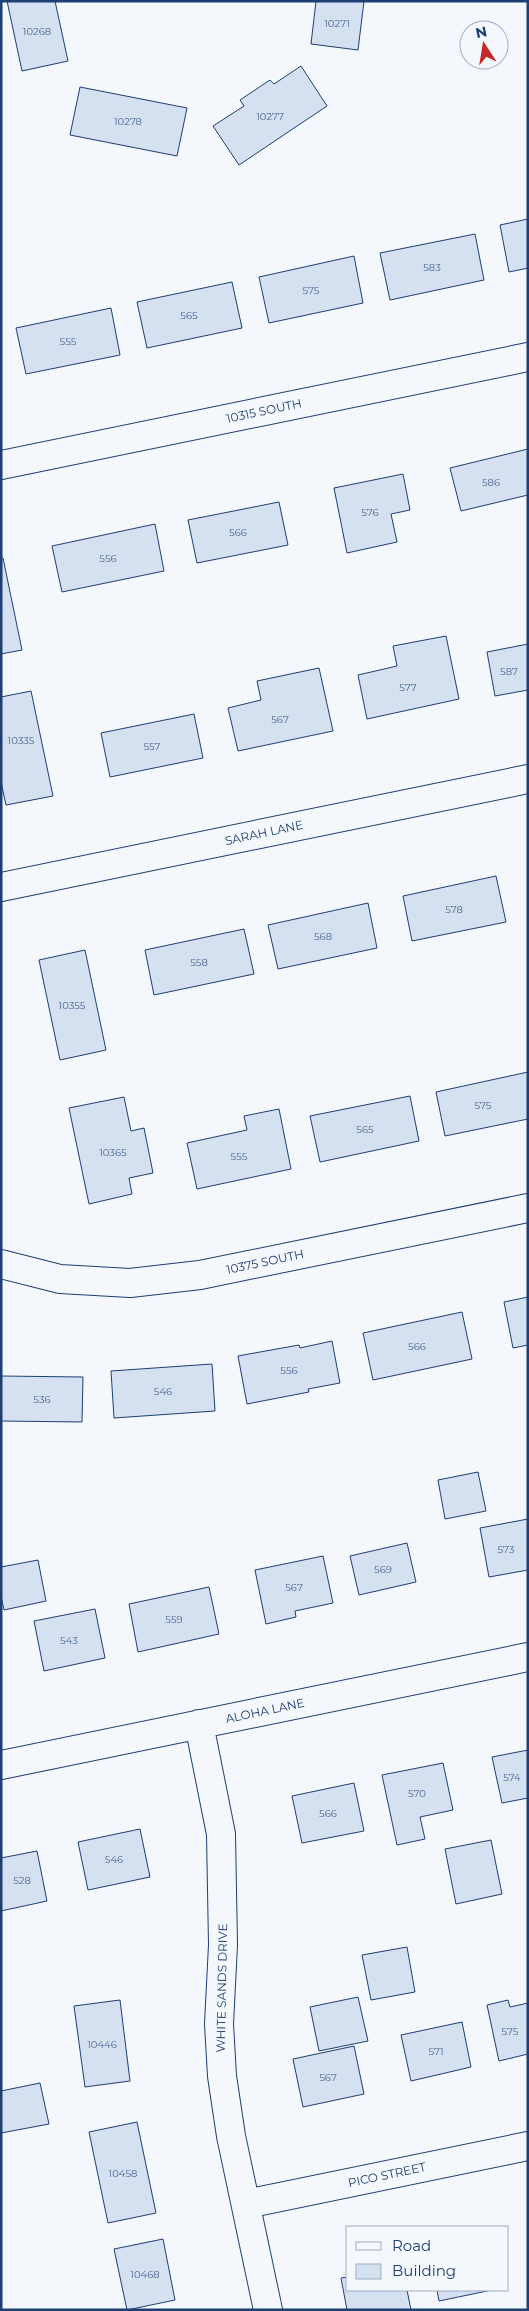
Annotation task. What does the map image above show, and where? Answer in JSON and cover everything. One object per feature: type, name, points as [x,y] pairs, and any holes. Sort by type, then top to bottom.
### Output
[{"type":"street","name":"10315 SOUTH","points":[[1,465],[528,357]]},
{"type":"street","name":"SARAH LANE","points":[[1,887],[528,778]]},
{"type":"street","name":"10375 SOUTH","points":[[1,1264],[60,1278],[130,1283],[200,1275],[528,1208]]},
{"type":"street","name":"ALOHA LANE","points":[[1,1765],[528,1656]]},
{"type":"street","name":"WHITE SANDS DRIVE","points":[[199,1724],[221,1834],[223,1945],[219,2024],[222,2076],[231,2136],[268,2310]]},
{"type":"street","name":"PICO STREET","points":[[246,2204],[528,2146]]},
{"type":"building","points":[[7,1],[55,1],[68,61],[22,71]]},
{"type":"building","points":[[316,1],[364,1],[358,50],[311,44]]},
{"type":"building","points":[[301,66],[327,106],[239,165],[213,126],[244,106],[240,100],[270,80],[274,84]]},
{"type":"building","points":[[80,87],[187,108],[177,156],[70,135]]},
{"type":"building","points":[[528,219],[528,268],[509,272],[500,225]]},
{"type":"building","points":[[475,234],[484,280],[390,300],[380,253]]},
{"type":"building","points":[[354,256],[363,303],[269,323],[259,277]]},
{"type":"building","points":[[232,282],[242,328],[147,348],[137,302]]},
{"type":"building","points":[[111,308],[120,355],[26,374],[16,328]]},
{"type":"building","points":[[528,449],[528,495],[461,511],[450,468]]},
{"type":"building","points":[[403,474],[410,510],[391,514],[397,542],[347,553],[334,488]]},
{"type":"building","points":[[279,502],[288,545],[197,563],[188,520]]},
{"type":"building","points":[[155,524],[164,571],[62,592],[52,546]]},
{"type":"building","points":[[1,558],[3,558],[22,650],[1,654]]},
{"type":"building","points":[[446,636],[459,699],[367,719],[358,675],[397,666],[393,646]]},
{"type":"building","points":[[528,644],[528,690],[495,696],[487,652]]},
{"type":"building","points":[[319,668],[333,731],[238,751],[228,708],[261,700],[257,681]]},
{"type":"building","points":[[31,691],[53,796],[6,805],[1,782],[1,697]]},
{"type":"building","points":[[194,714],[203,758],[110,777],[101,733]]},
{"type":"building","points":[[496,876],[506,922],[412,941],[403,896]]},
{"type":"building","points":[[368,903],[377,948],[278,969],[268,925]]},
{"type":"building","points":[[244,929],[254,974],[154,995],[145,950]]},
{"type":"building","points":[[85,950],[106,1050],[60,1060],[39,960]]},
{"type":"building","points":[[528,1072],[528,1119],[445,1136],[436,1092]]},
{"type":"building","points":[[410,1096],[419,1141],[320,1162],[310,1116]]},
{"type":"building","points":[[124,1097],[131,1131],[144,1128],[153,1173],[129,1178],[132,1194],[89,1204],[69,1108]]},
{"type":"building","points":[[279,1109],[291,1169],[197,1189],[187,1143],[247,1130],[244,1116]]},
{"type":"building","points":[[528,1297],[528,1345],[513,1348],[504,1302]]},
{"type":"building","points":[[462,1312],[472,1359],[373,1380],[363,1333]]},
{"type":"building","points":[[332,1341],[340,1383],[308,1389],[309,1392],[247,1404],[238,1356],[299,1345],[300,1348]]},
{"type":"building","points":[[212,1364],[215,1411],[114,1418],[111,1371]]},
{"type":"building","points":[[1,1376],[83,1377],[82,1422],[1,1421]]},
{"type":"building","points":[[478,1472],[486,1511],[445,1519],[438,1480]]},
{"type":"building","points":[[528,1519],[528,1570],[489,1577],[480,1528]]},
{"type":"building","points":[[407,1543],[416,1582],[359,1595],[350,1556]]},
{"type":"building","points":[[323,1556],[333,1603],[295,1611],[296,1617],[266,1624],[255,1570]]},
{"type":"building","points":[[38,1560],[46,1601],[4,1610],[1,1596],[1,1567]]},
{"type":"building","points":[[209,1587],[219,1634],[138,1652],[129,1604]]},
{"type":"building","points":[[95,1609],[105,1658],[44,1671],[34,1621]]},
{"type":"building","points":[[528,1750],[528,1798],[502,1803],[492,1757]]},
{"type":"building","points":[[443,1763],[453,1810],[420,1817],[425,1839],[397,1845],[382,1775]]},
{"type":"building","points":[[354,1783],[364,1831],[302,1843],[292,1796]]},
{"type":"building","points":[[140,1829],[150,1877],[88,1890],[78,1842]]},
{"type":"building","points":[[491,1840],[502,1894],[456,1904],[445,1849]]},
{"type":"building","points":[[37,1851],[47,1901],[1,1911],[1,1858]]},
{"type":"building","points":[[407,1947],[415,1992],[371,2000],[362,1955]]},
{"type":"building","points":[[358,1997],[368,2041],[319,2051],[310,2007]]},
{"type":"building","points":[[120,2000],[130,2081],[85,2087],[74,2006]]},
{"type":"building","points":[[508,2000],[510,2007],[528,2003],[528,2054],[499,2061],[487,2005]]},
{"type":"building","points":[[462,2022],[471,2067],[411,2081],[401,2035]]},
{"type":"building","points":[[354,2046],[364,2094],[303,2107],[293,2059]]},
{"type":"building","points":[[40,2083],[49,2124],[1,2133],[1,2091]]},
{"type":"building","points":[[137,2122],[156,2213],[108,2223],[89,2132]]},
{"type":"building","points":[[163,2239],[175,2300],[127,2310],[114,2249]]},
{"type":"building","points":[[346,2277],[346,2291],[407,2291],[411,2310],[347,2310],[341,2278]]},
{"type":"building","points":[[437,2291],[487,2291],[439,2301]]}]
